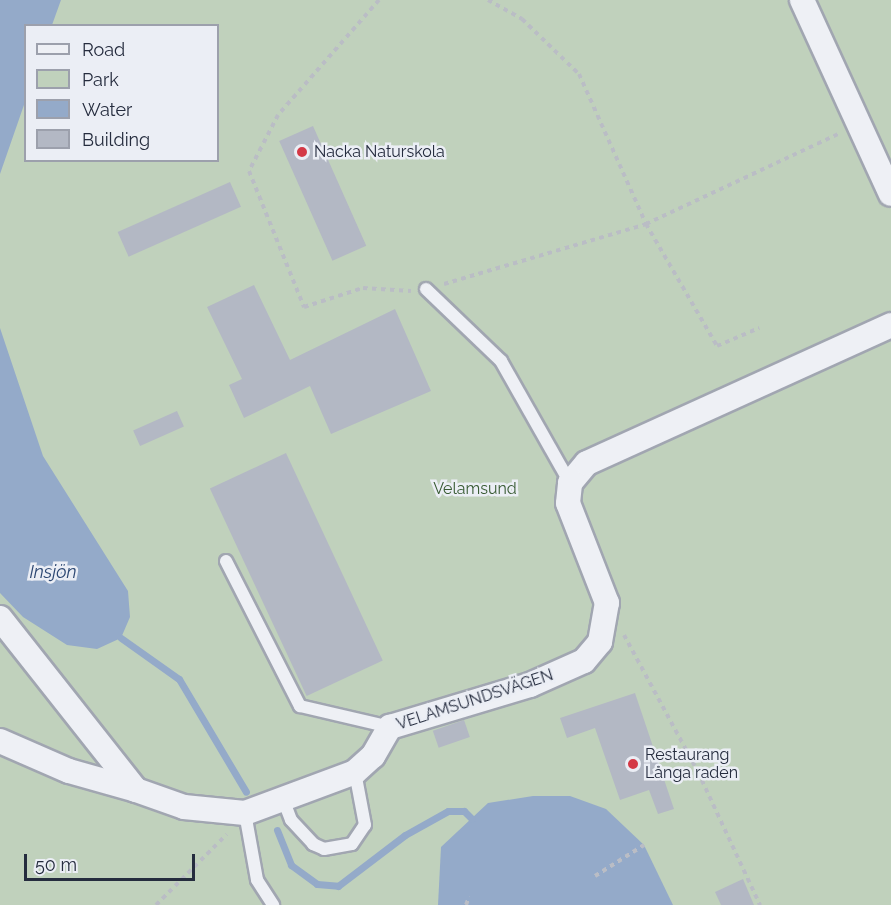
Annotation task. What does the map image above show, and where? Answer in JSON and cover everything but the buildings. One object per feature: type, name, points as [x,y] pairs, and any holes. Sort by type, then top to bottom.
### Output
[{"type":"street","points":[[802,0],[857,125],[891,194]]},
{"type":"street","points":[[607,603],[573,525],[570,483],[588,463],[891,325]]},
{"type":"street","name":"VELAMSUNDSVÄGEN","points":[[0,741],[69,771],[136,790],[183,807],[239,814],[355,772],[373,756],[390,727],[530,685],[584,661],[600,642],[607,603]]},
{"type":"street","points":[[0,618],[136,790]]},
{"type":"lane","points":[[426,289],[501,361],[570,483]]},
{"type":"lane","points":[[226,561],[300,706],[390,727]]},
{"type":"lane","points":[[283,799],[291,820],[313,844],[324,849],[352,844],[365,825],[355,772]]},
{"type":"lane","points":[[239,814],[257,880],[273,905]]},
{"type":"path","points":[[379,0],[278,115],[249,171],[304,307],[363,288],[426,289],[646,224],[857,125]]},
{"type":"path","points":[[488,0],[522,19],[579,74],[646,224],[717,346],[759,328]]},
{"type":"path","points":[[607,603],[698,772],[760,905]]},
{"type":"path","points":[[156,905],[217,849],[239,814]]},
{"type":"path","points":[[595,876],[644,845]]},
{"type":"path","points":[[466,905],[470,897]]},
{"type":"green space","name":"Velamsund","points":[[0,0],[891,0],[891,905],[0,905]]},
{"type":"water","points":[[0,0],[61,0],[52,24],[24,24],[24,105],[0,174]]},
{"type":"water","name":"Insjön","points":[[0,328],[43,456],[128,591],[130,617],[121,638],[97,649],[67,645],[23,617],[0,593]]},
{"type":"water","points":[[533,796],[570,796],[606,809],[644,845],[673,905],[438,905],[441,847],[488,803]]},
{"type":"waterway","points":[[121,638],[179,679],[246,792]]},
{"type":"waterway","points":[[277,830],[291,865],[317,884],[338,886],[405,835],[448,811],[464,811],[472,819]]},
{"type":"place","name":"Nacka Naturskola","points":[[302,152]]},
{"type":"place","name":"Restaurang Långa raden","points":[[633,764]]}]
